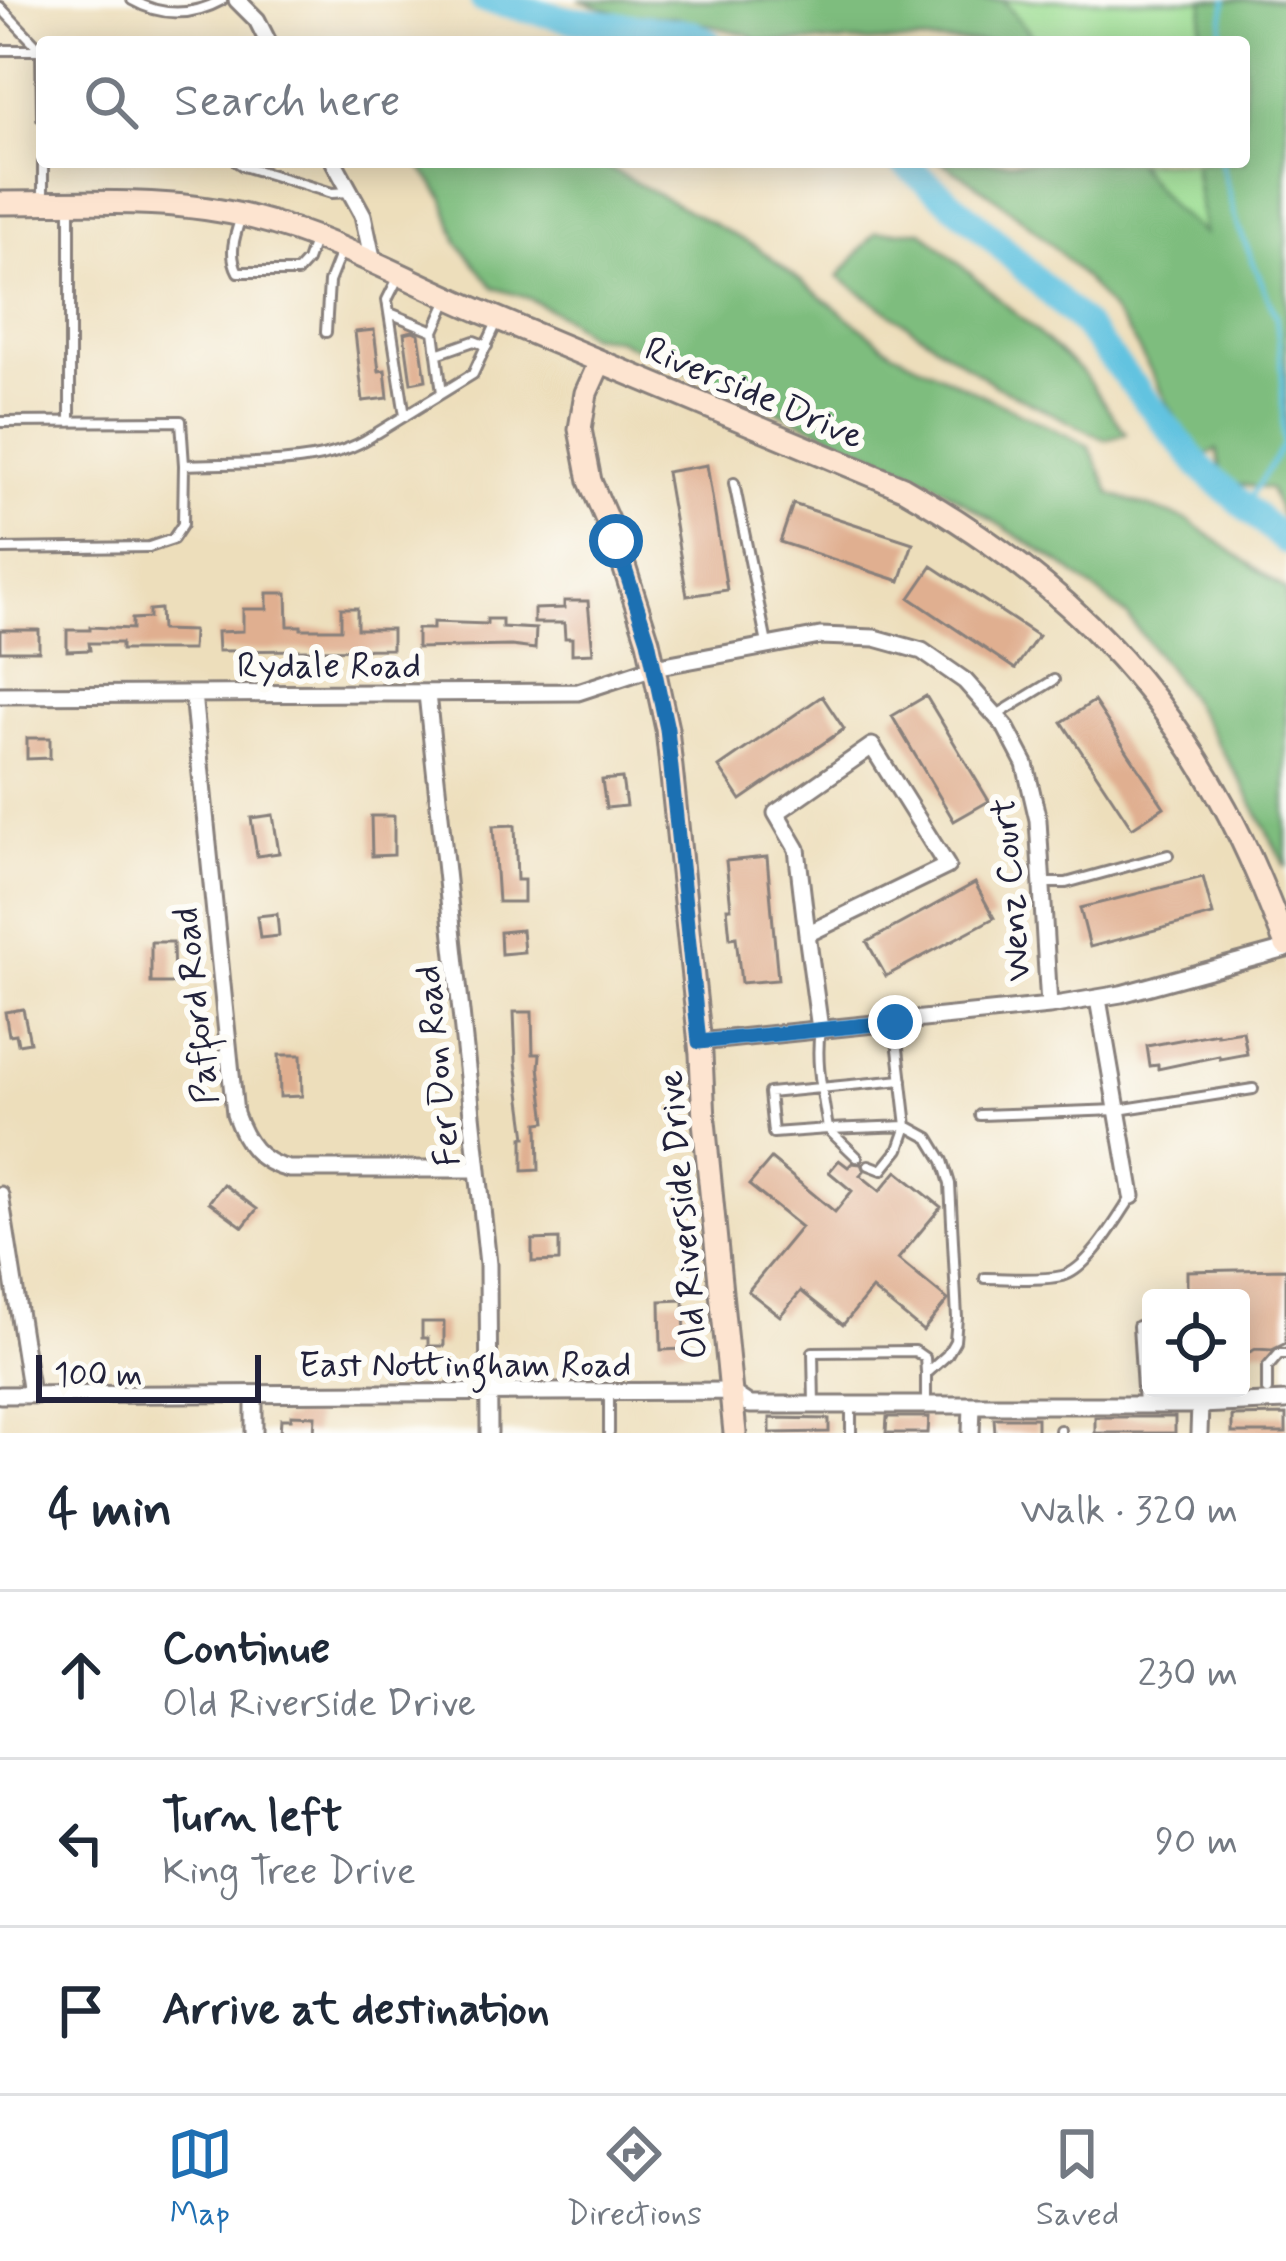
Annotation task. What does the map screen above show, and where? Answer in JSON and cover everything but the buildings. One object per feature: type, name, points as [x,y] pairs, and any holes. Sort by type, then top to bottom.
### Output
[{"type":"main road","name":"Riverside Drive","points":[[0,203],[166,205],[241,215],[315,238],[903,488],[1008,553],[1066,601],[1153,694],[1226,808],[1286,947]]},
{"type":"main road","name":"Old Riverside Drive","points":[[600,362],[582,412],[584,461],[629,578],[667,729],[735,1433]]},
{"type":"street","points":[[237,0],[265,36]]},
{"type":"street","points":[[337,168],[363,215],[373,262]]},
{"type":"street","name":"Wenz Court","points":[[654,667],[820,636],[874,638],[922,651],[965,681],[1005,726],[1024,764],[1038,820],[1049,1006]]},
{"type":"street","name":"Rydale Road","points":[[0,695],[578,692],[654,667]]},
{"type":"street","name":"Pafford Road","points":[[193,694],[235,1114],[246,1141],[270,1164],[289,1169],[477,1169]]},
{"type":"street","name":"Fer Don Road","points":[[427,694],[489,1281],[489,1433]]},
{"type":"street","points":[[807,934],[947,866],[872,746],[776,813],[797,849],[807,934],[820,1029]]},
{"type":"street","points":[[699,1042],[1098,999],[1286,947]]},
{"type":"street","points":[[1098,999],[1132,1196]]},
{"type":"street","points":[[0,1195],[31,1394]]},
{"type":"street","name":"East Nottingham Road","points":[[0,1395],[729,1391],[749,1405],[1143,1406],[1199,1397],[1286,1401]]},
{"type":"street","points":[[254,1394],[254,1433]]},
{"type":"street","points":[[1199,1397],[1199,1433]]},
{"type":"street","points":[[971,1433],[972,1406]]},
{"type":"lane","points":[[132,0],[160,12],[202,11],[222,0]]},
{"type":"lane","points":[[0,7],[36,45]]},
{"type":"lane","points":[[0,50],[36,50]]},
{"type":"lane","points":[[43,168],[43,203]]},
{"type":"lane","points":[[249,168],[332,193],[350,192]]},
{"type":"lane","points":[[70,203],[70,422]]},
{"type":"lane","points":[[241,215],[234,241],[233,263],[238,272],[298,272],[315,238]]},
{"type":"lane","points":[[326,332],[329,282],[342,248]]},
{"type":"lane","points":[[399,275],[386,300],[405,416]]},
{"type":"lane","points":[[442,393],[434,331],[449,298]]},
{"type":"lane","points":[[388,313],[434,331]]},
{"type":"lane","points":[[184,465],[320,458],[352,449],[473,374],[499,319]]},
{"type":"lane","points":[[424,363],[474,341],[487,346]]},
{"type":"lane","points":[[421,347],[437,354]]},
{"type":"lane","points":[[394,351],[406,349]]},
{"type":"lane","points":[[397,367],[409,365]]},
{"type":"lane","points":[[0,422],[181,421],[184,465],[183,524],[173,539],[149,547],[0,549]]},
{"type":"lane","points":[[734,483],[767,646]]},
{"type":"lane","points":[[996,716],[1054,680]]},
{"type":"lane","points":[[1042,883],[1066,883],[1168,855]]},
{"type":"lane","points":[[868,1166],[882,1170],[899,1149],[907,1126],[895,1022]]},
{"type":"lane","points":[[820,1029],[816,1055],[828,1129],[857,1157]]},
{"type":"lane","points":[[902,1080],[769,1093],[773,1133],[907,1126],[929,1138],[943,1161],[950,1184],[957,1318],[955,1341],[926,1373]]},
{"type":"lane","points":[[980,1115],[1118,1109],[1253,1089]]},
{"type":"lane","points":[[985,1278],[1064,1276],[1077,1270],[1132,1196]]},
{"type":"lane","points":[[1142,1327],[1138,1327],[1142,1390]]},
{"type":"lane","points":[[814,1405],[813,1352],[915,1351],[925,1358],[926,1405]]},
{"type":"lane","points":[[1267,1390],[1267,1368],[1286,1354]]},
{"type":"lane","points":[[609,1392],[609,1433]]},
{"type":"lane","points":[[1142,1397],[1143,1406]]},
{"type":"lane","points":[[851,1405],[851,1433]]},
{"type":"green space","points":[[579,0],[1003,0],[1032,36],[751,36],[673,17],[621,14]]},
{"type":"green space","points":[[995,0],[1286,0],[1286,333],[1130,168],[1250,168],[1250,36],[1024,36]]},
{"type":"green space","points":[[1204,0],[1286,0],[1286,525],[1270,489],[1223,482],[1217,450],[1192,462],[1171,444],[1178,421],[1108,306],[1019,216],[951,168],[1140,168],[1172,208],[1204,234],[1195,168],[1250,168],[1250,36],[1200,36]]},
{"type":"green space","points":[[421,168],[608,168],[758,248],[893,352],[1089,446],[1111,494],[1188,520],[1286,590],[1286,868],[1243,785],[1186,693],[1127,615],[1063,565],[923,476],[616,339],[588,335],[528,298],[494,288],[458,243],[443,197]]},
{"type":"green space","points":[[922,231],[1082,372],[1126,434],[1106,440],[995,385],[838,277],[876,232]]},
{"type":"waterway","points":[[483,0],[573,20],[697,36]]},
{"type":"waterway","points":[[1221,36],[1226,0]]},
{"type":"waterway","points":[[909,168],[1082,323],[1203,470],[1286,542]]},
{"type":"waterway","points":[[1222,168],[1235,219],[1276,316],[1282,373],[1283,445],[1245,507]]},
{"type":"route","points":[[616,541],[648,640],[667,729],[699,1042],[895,1022]]}]
